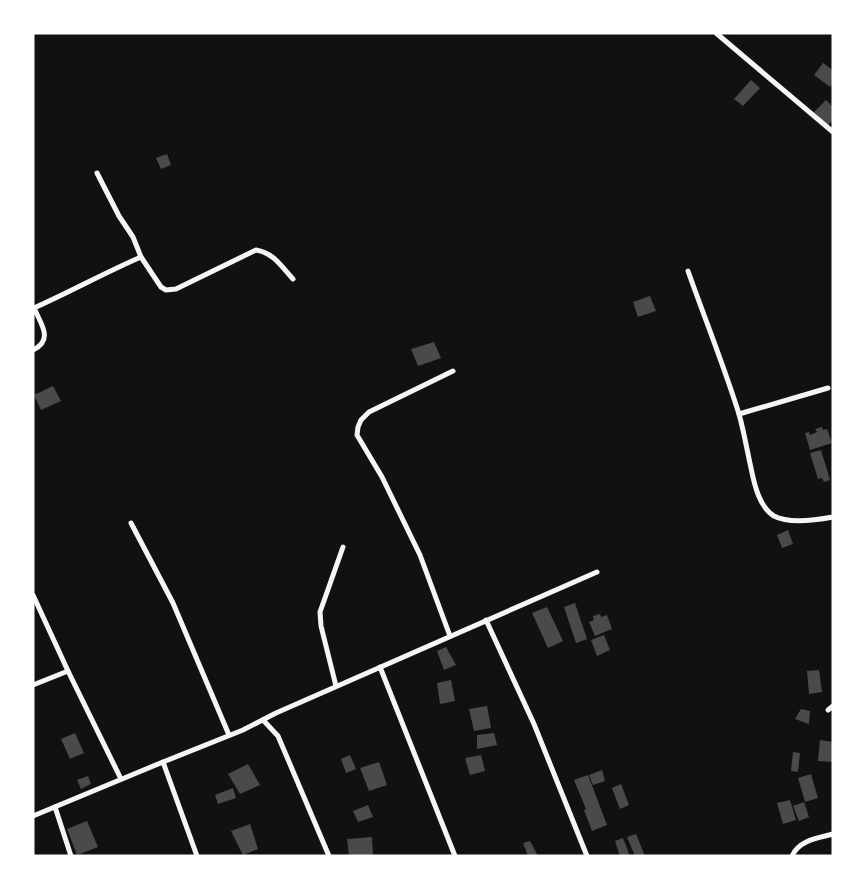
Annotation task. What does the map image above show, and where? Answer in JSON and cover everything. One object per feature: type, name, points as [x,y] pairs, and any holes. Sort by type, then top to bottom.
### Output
[{"type":"street","points":[[716,33],[833,132]]},
{"type":"street","points":[[97,173],[119,216],[133,237],[141,257],[161,287],[166,290],[176,289],[255,250],[265,251],[273,256],[293,279]]},
{"type":"street","points":[[33,350],[44,341],[45,334],[34,306],[75,290],[112,269],[141,257]]},
{"type":"street","points":[[688,271],[739,414],[754,484],[766,509],[774,516],[786,520],[833,517]]},
{"type":"street","points":[[450,636],[420,555],[382,477],[357,435],[361,420],[369,412],[453,370]]},
{"type":"street","points":[[739,414],[828,388]]},
{"type":"street","points":[[131,523],[173,603],[229,735]]},
{"type":"street","points":[[336,686],[321,626],[320,612],[344,547]]},
{"type":"street","points":[[33,816],[229,735],[597,572]]},
{"type":"street","points":[[33,595],[121,779]]},
{"type":"street","points":[[486,620],[534,724],[587,856]]},
{"type":"street","points":[[380,667],[455,856]]},
{"type":"street","points":[[33,685],[68,671]]},
{"type":"street","points":[[263,720],[278,736],[329,856]]},
{"type":"street","points":[[163,762],[197,856]]},
{"type":"street","points":[[55,807],[71,856]]},
{"type":"street","points":[[792,856],[797,847],[833,834]]},
{"type":"building","points":[[823,63],[833,70],[833,83],[830,87],[814,75]]},
{"type":"building","points":[[751,80],[760,88],[743,106],[734,99]]},
{"type":"building","points":[[826,100],[833,107],[833,120],[827,126],[814,112]]},
{"type":"building","points":[[167,154],[171,165],[161,169],[156,158]]},
{"type":"building","points":[[650,296],[656,311],[638,317],[633,302]]},
{"type":"building","points":[[434,342],[441,358],[418,366],[411,349]]},
{"type":"building","points":[[53,386],[61,401],[41,410],[34,395]]},
{"type":"building","points":[[822,427],[823,430],[827,429],[832,443],[810,450],[805,433],[809,432],[810,435],[817,432],[815,429]]},
{"type":"building","points":[[821,450],[830,480],[824,482],[822,478],[818,479],[810,453]]},
{"type":"building","points":[[788,530],[793,544],[782,548],[777,535]]},
{"type":"building","points":[[575,603],[587,639],[576,643],[564,607]]},
{"type":"building","points":[[547,607],[563,641],[548,648],[532,613]]},
{"type":"building","points":[[600,614],[601,617],[607,615],[612,629],[595,636],[589,622],[594,620],[593,616]]},
{"type":"building","points":[[604,635],[610,650],[597,656],[591,640]]},
{"type":"building","points":[[446,647],[456,665],[444,670],[437,651]]},
{"type":"building","points":[[819,670],[822,692],[809,694],[807,671]]},
{"type":"building","points":[[451,680],[455,701],[440,704],[437,683]]},
{"type":"building","points":[[487,706],[491,728],[474,731],[469,709]]},
{"type":"building","points":[[801,709],[810,711],[809,724],[795,719]]},
{"type":"building","points":[[75,733],[84,753],[70,759],[61,739]]},
{"type":"building","points":[[494,733],[497,745],[477,749],[477,735]]},
{"type":"building","points":[[820,740],[833,742],[833,762],[818,761]]},
{"type":"building","points":[[793,752],[800,753],[798,772],[791,771]]},
{"type":"building","points":[[350,755],[356,769],[346,773],[341,759]]},
{"type":"building","points":[[481,755],[485,771],[470,775],[465,758]]},
{"type":"building","points":[[379,762],[387,785],[369,791],[360,768]]},
{"type":"building","points":[[248,764],[260,785],[240,794],[228,774]]},
{"type":"building","points":[[602,770],[605,781],[593,785],[589,775]]},
{"type":"building","points":[[811,774],[818,798],[805,802],[798,778]]},
{"type":"building","points":[[588,775],[607,825],[592,831],[574,780]]},
{"type":"building","points":[[88,776],[91,784],[81,789],[77,780]]},
{"type":"building","points":[[621,784],[629,805],[620,809],[612,788]]},
{"type":"building","points":[[233,788],[236,798],[218,804],[215,795]]},
{"type":"building","points":[[790,800],[796,820],[783,824],[777,803]]},
{"type":"building","points":[[804,802],[809,817],[799,821],[793,806]]},
{"type":"building","points":[[368,805],[373,817],[358,822],[353,811]]},
{"type":"building","points":[[87,821],[98,847],[77,855],[67,829]]},
{"type":"building","points":[[250,824],[258,849],[243,855],[231,831]]},
{"type":"building","points":[[636,834],[645,856],[635,856],[627,837]]},
{"type":"building","points":[[372,837],[373,855],[349,856],[347,839]]},
{"type":"building","points":[[623,838],[630,856],[620,856],[615,841]]},
{"type":"building","points":[[530,841],[538,856],[528,856],[523,843]]}]
